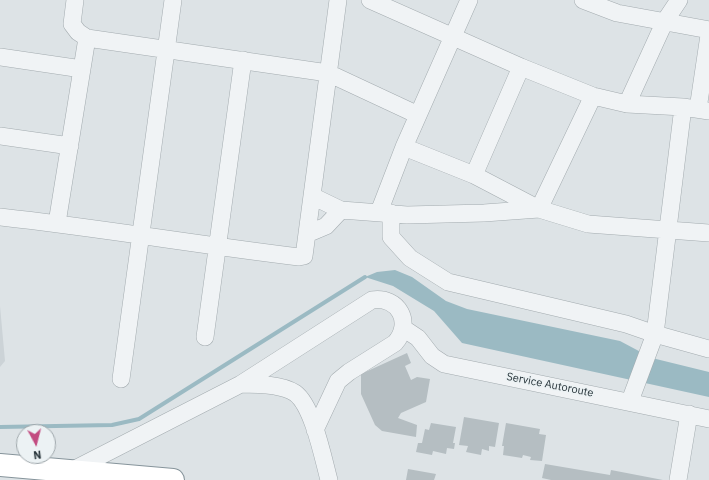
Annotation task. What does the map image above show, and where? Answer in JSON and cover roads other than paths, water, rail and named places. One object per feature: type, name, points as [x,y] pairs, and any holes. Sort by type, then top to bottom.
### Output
[{"type":"highway","points":[[0,465],[73,470],[172,480]]},
{"type":"street","points":[[75,0],[72,24],[78,32],[87,38],[328,72],[418,115]]},
{"type":"street","points":[[121,378],[173,0]]},
{"type":"street","points":[[0,216],[57,223],[217,248],[300,257],[304,256],[338,0]]},
{"type":"street","points":[[370,0],[521,68],[593,96],[627,104],[697,109]]},
{"type":"street","points":[[469,0],[404,147],[385,213],[391,237],[410,258],[448,282],[626,324],[652,342],[709,349]]},
{"type":"street","points":[[583,0],[621,6],[665,21],[709,30]]},
{"type":"street","points":[[627,104],[665,21],[680,0]]},
{"type":"street","points":[[630,401],[652,342],[668,229],[697,109],[709,35]]},
{"type":"street","points":[[57,223],[87,38]]},
{"type":"street","points":[[0,57],[82,69]]},
{"type":"street","points":[[205,337],[243,60]]},
{"type":"street","points":[[474,175],[521,68]]},
{"type":"street","points":[[539,209],[593,96]]},
{"type":"street","points":[[0,136],[70,146]]},
{"type":"street","points":[[404,147],[474,175],[539,209],[588,224],[709,233]]},
{"type":"street","points":[[312,196],[341,210],[407,215],[484,214],[539,209]]},
{"type":"street","points":[[307,234],[326,226],[341,210]]},
{"type":"street","points":[[73,470],[241,384],[372,300],[388,300],[397,307],[402,317],[402,334],[395,343],[349,372],[338,381],[315,430]]},
{"type":"street","name":"Service Autoroute","points":[[403,328],[418,338],[432,356],[444,364],[630,401],[709,419]]},
{"type":"street","points":[[241,384],[274,386],[294,392],[303,401],[315,430],[330,480]]},
{"type":"street","points":[[678,480],[689,414]]},
{"type":"water","points":[[395,270],[412,277],[446,301],[467,309],[620,341],[652,358],[709,372],[709,397],[462,343],[434,311],[393,286],[365,277],[377,272]]},
{"type":"waterway","points":[[0,427],[112,425],[139,419],[365,277]]}]
